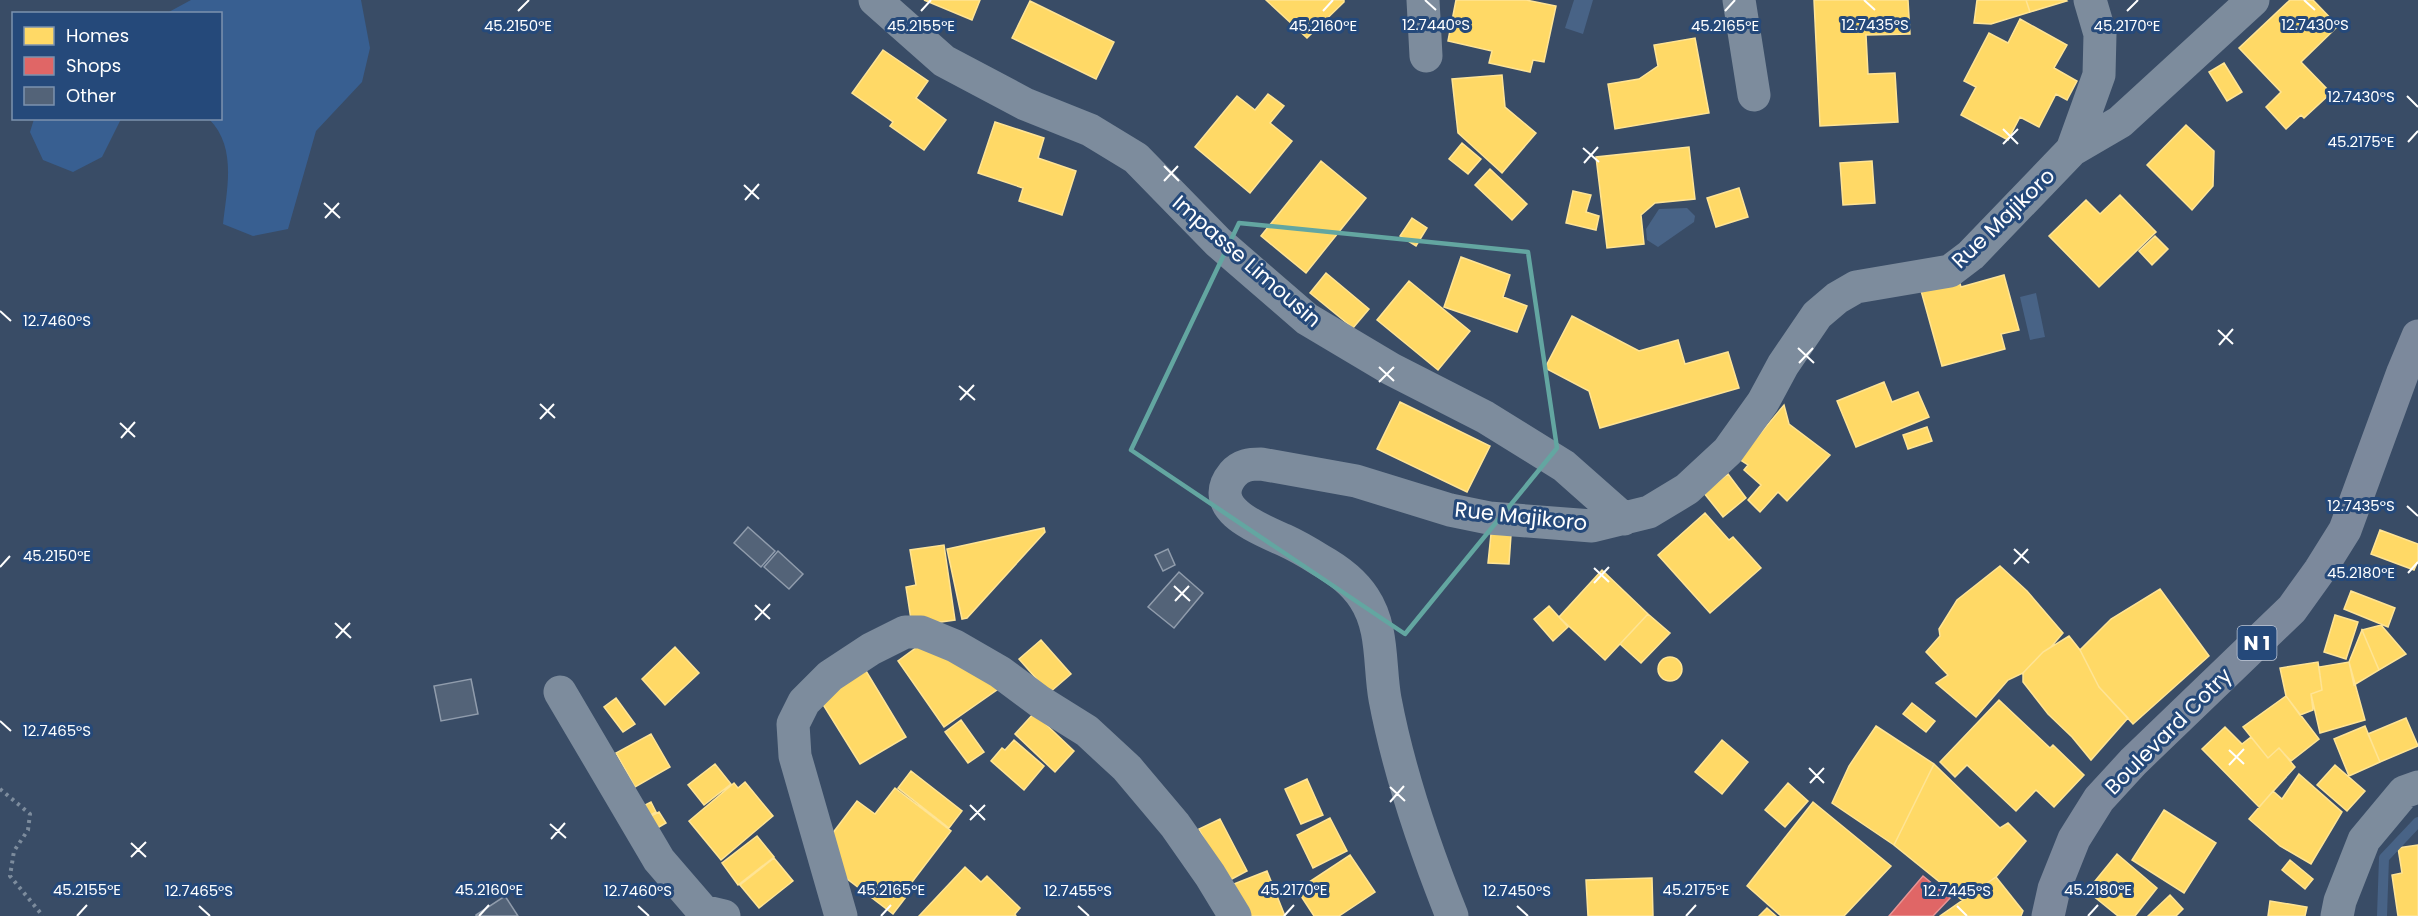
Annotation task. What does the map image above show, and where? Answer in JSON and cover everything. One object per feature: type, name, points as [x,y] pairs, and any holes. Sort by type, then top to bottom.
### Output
[{"type":"main road","name":"Boulevard Cotry","points":[[2048,916],[2054,889],[2074,839],[2099,799],[2133,762],[2292,609],[2320,570],[2345,530],[2418,336]]},
{"type":"street","name":"Impasse Limousin","points":[[875,0],[944,61],[1025,104],[1089,130],[1136,158],[1218,242],[1307,319],[1391,369],[1485,417],[1555,460],[1624,519]]},
{"type":"street","points":[[1423,0],[1426,56]]},
{"type":"street","points":[[1739,0],[1754,95]]},
{"type":"street","name":"Rue Majikoro","points":[[1452,916],[1422,836],[1402,771],[1385,698],[1377,625],[1365,599],[1348,577],[1286,541],[1253,527],[1238,516],[1230,507],[1226,496],[1227,485],[1232,476],[1240,467],[1262,464],[1356,481],[1450,510],[1489,518],[1592,526],[1649,512],[1687,489],[1728,451],[1763,402],[1783,365],[1811,322],[1836,298],[1856,287],[1950,271],[1971,255],[2072,150],[2099,75],[2100,34],[2090,0]]},
{"type":"street","points":[[2072,150],[2120,122],[2253,0]]},
{"type":"street","points":[[841,916],[798,765],[794,724],[804,702],[830,676],[870,649],[904,632],[921,632],[955,646],[1000,672],[1087,731],[1127,768],[1174,825],[1210,875],[1235,916]]},
{"type":"street","points":[[560,692],[659,860],[703,910],[724,916]]},
{"type":"street","points":[[2337,916],[2340,901],[2364,840],[2404,792],[2418,787]]},
{"type":"path","points":[[0,789],[30,814],[28,830],[14,851],[10,876],[43,916]]},
{"type":"highlighted area","points":[[1239,223],[1528,252],[1557,448],[1405,634],[1131,450]]},
{"type":"shaded area","points":[[191,0],[361,0],[370,48],[362,82],[316,131],[288,229],[253,236],[223,224],[228,182],[227,155],[224,142],[210,120],[222,120],[222,12],[169,12]]},
{"type":"shaded area","points":[[1574,0],[1593,0],[1583,34],[1565,28]]},
{"type":"shaded area","points":[[33,120],[120,120],[102,157],[73,172],[43,160],[30,132]]},
{"type":"shaded area","points":[[1687,208],[1695,216],[1694,222],[1658,247],[1647,240],[1646,229],[1659,209]]},
{"type":"shaded area","points":[[2036,293],[2045,337],[2030,340],[2020,297]]},
{"type":"building: Homes","points":[[924,0],[980,0],[972,20]]},
{"type":"building: Homes","points":[[1266,0],[1344,0],[1344,2],[1307,38]]},
{"type":"building: Homes","points":[[1456,0],[1526,0],[1556,6],[1544,62],[1533,60],[1530,72],[1489,63],[1492,51],[1448,41]]},
{"type":"building: Homes","points":[[1814,0],[1908,0],[1910,34],[1866,35],[1868,74],[1895,73],[1898,122],[1820,126]]},
{"type":"building: Homes","points":[[1977,0],[2026,0],[2030,12],[1991,24],[1974,23]]},
{"type":"building: Homes","points":[[2026,0],[2066,0],[2067,1],[2030,12]]},
{"type":"building: Homes","points":[[2290,0],[2313,0],[2338,26],[2301,62],[2331,93],[2304,118],[2301,115],[2286,129],[2266,107],[2281,92],[2239,48]]},
{"type":"building: Homes","points":[[1030,1],[1114,42],[1096,79],[1012,38]]},
{"type":"building: Homes","points":[[2020,19],[2067,45],[2054,68],[2077,81],[2067,100],[2056,94],[2039,127],[2020,117],[2008,140],[1961,115],[1976,87],[1964,81],[1989,33],[2008,43]]},
{"type":"building: Homes","points":[[1695,38],[1709,113],[1615,129],[1608,84],[1639,79],[1658,66],[1654,45]]},
{"type":"building: Homes","points":[[883,50],[928,81],[916,98],[946,120],[924,150],[890,126],[893,122],[852,93]]},
{"type":"building: Homes","points":[[2224,63],[2242,92],[2227,101],[2209,72]]},
{"type":"building: Homes","points":[[1502,75],[1505,107],[1536,133],[1502,173],[1458,133],[1452,79]]},
{"type":"building: Homes","points":[[1268,94],[1284,106],[1270,123],[1292,141],[1250,193],[1195,147],[1237,96],[1255,110]]},
{"type":"building: Homes","points":[[995,122],[1044,138],[1038,158],[1076,171],[1062,215],[1019,201],[1023,188],[978,173]]},
{"type":"building: Homes","points":[[2186,125],[2214,151],[2213,186],[2192,210],[2147,165]]},
{"type":"building: Homes","points":[[1462,143],[1481,159],[1468,174],[1449,159]]},
{"type":"building: Homes","points":[[1689,147],[1695,199],[1655,203],[1641,215],[1644,244],[1607,248],[1596,157]]},
{"type":"building: Homes","points":[[1321,161],[1366,198],[1306,273],[1261,236]]},
{"type":"building: Homes","points":[[1872,161],[1875,203],[1843,205],[1840,163]]},
{"type":"building: Homes","points":[[1490,169],[1527,204],[1512,220],[1475,185]]},
{"type":"building: Homes","points":[[1739,188],[1748,217],[1716,227],[1707,198]]},
{"type":"building: Homes","points":[[1573,191],[1591,195],[1586,212],[1599,216],[1596,230],[1566,223]]},
{"type":"building: Homes","points":[[2120,195],[2156,232],[2099,287],[2049,236],[2086,200],[2100,214]]},
{"type":"building: Homes","points":[[1412,218],[1427,228],[1416,246],[1400,236]]},
{"type":"building: Homes","points":[[2155,236],[2168,249],[2152,265],[2139,251]]},
{"type":"building: Homes","points":[[1461,257],[1510,275],[1503,297],[1527,306],[1517,332],[1444,307]]},
{"type":"building: Homes","points":[[1326,273],[1369,309],[1353,328],[1310,293]]},
{"type":"building: Homes","points":[[2004,275],[2019,330],[2001,334],[2005,349],[1942,366],[1920,287],[1958,277],[1961,287]]},
{"type":"building: Homes","points":[[1409,281],[1470,331],[1438,370],[1377,320]]},
{"type":"building: Homes","points":[[1572,316],[1639,351],[1678,340],[1685,364],[1728,352],[1739,388],[1600,428],[1589,391],[1545,368]]},
{"type":"building: Homes","points":[[1884,382],[1892,402],[1918,392],[1929,417],[1856,447],[1837,401]]},
{"type":"building: Homes","points":[[1400,402],[1490,446],[1467,492],[1377,449]]},
{"type":"building: Homes","points":[[1784,405],[1789,424],[1830,455],[1787,501],[1778,492],[1760,512],[1748,500],[1761,485],[1744,470],[1748,465],[1739,459]]},
{"type":"building: Homes","points":[[1927,427],[1932,441],[1908,449],[1903,435]]},
{"type":"building: Homes","points":[[1728,474],[1746,498],[1723,517],[1704,493]]},
{"type":"building: Homes","points":[[1705,513],[1729,540],[1733,537],[1761,568],[1710,613],[1658,555]]},
{"type":"building: Homes","points":[[1044,528],[1045,532],[967,618],[962,619],[947,549]]},
{"type":"building: Homes","points":[[2380,530],[2418,544],[2418,561],[2414,570],[2371,554]]},
{"type":"building: Homes","points":[[1491,534],[1511,535],[1509,564],[1488,563]]},
{"type":"building: Homes","points":[[944,545],[955,620],[912,626],[906,587],[916,585],[910,550]]},
{"type":"building: Homes","points":[[2000,566],[2027,591],[2063,633],[2023,673],[2008,680],[1976,717],[1936,683],[1948,675],[1926,652],[1940,636],[1939,629],[1957,600]]},
{"type":"building: Homes","points":[[1602,570],[1648,614],[1605,660],[1559,617]]},
{"type":"building: Homes","points":[[2160,589],[2209,656],[2133,724],[2099,687],[2080,650],[2111,619]]},
{"type":"building: Homes","points":[[2351,591],[2395,608],[2388,627],[2344,609]]},
{"type":"building: Homes","points":[[1549,606],[1568,627],[1553,641],[1534,619]]},
{"type":"building: Homes","points":[[1648,614],[1670,633],[1641,663],[1620,644]]},
{"type":"building: Homes","points":[[2335,615],[2358,622],[2346,659],[2324,652]]},
{"type":"building: Homes","points":[[2381,625],[2406,654],[2379,670],[2362,630]]},
{"type":"building: Homes","points":[[2362,630],[2379,670],[2354,685],[2349,662]]},
{"type":"building: Homes","points":[[2069,636],[2080,650],[2099,687],[2128,718],[2091,760],[2072,737],[2048,714],[2023,682],[2023,673],[2043,652]]},
{"type":"building: Homes","points":[[1041,640],[1071,674],[1049,693],[1019,659]]},
{"type":"building: Homes","points":[[920,645],[1001,687],[944,727],[898,661]]},
{"type":"building: Homes","points":[[675,647],[699,673],[665,705],[642,679]]},
{"type":"building: Homes","points":[[1670,657],[1679,660],[1682,669],[1679,678],[1670,681],[1661,678],[1658,669],[1661,660]]},
{"type":"building: Homes","points":[[2318,662],[2322,690],[2311,694],[2313,710],[2300,715],[2286,696],[2280,668]]},
{"type":"building: Homes","points":[[2349,662],[2365,720],[2320,733],[2311,694],[2322,690],[2319,667]]},
{"type":"building: Homes","points":[[863,666],[906,737],[860,764],[822,703]]},
{"type":"building: Homes","points":[[2286,696],[2319,739],[2291,761],[2279,748],[2268,758],[2243,727]]},
{"type":"building: Homes","points":[[616,698],[635,724],[623,732],[604,707]]},
{"type":"building: Homes","points":[[1999,700],[2050,748],[2053,745],[2084,775],[2054,807],[2036,790],[2016,811],[1967,765],[1955,777],[1940,762]]},
{"type":"building: Homes","points":[[1912,703],[1935,721],[1926,732],[1903,714]]},
{"type":"building: Homes","points":[[1034,713],[1074,751],[1055,772],[1015,734]]},
{"type":"building: Homes","points":[[2406,718],[2418,746],[2380,762],[2368,734]]},
{"type":"building: Homes","points":[[961,720],[984,752],[968,763],[945,732]]},
{"type":"building: Homes","points":[[1876,726],[1934,764],[1894,845],[1832,803],[1849,766]]},
{"type":"building: Homes","points":[[2365,726],[2380,762],[2349,776],[2334,739]]},
{"type":"building: Homes","points":[[2225,727],[2242,744],[2251,737],[2268,758],[2279,748],[2295,767],[2259,807],[2202,749]]},
{"type":"building: Homes","points":[[651,734],[670,767],[635,787],[616,753]]},
{"type":"building: Homes","points":[[1014,740],[1044,766],[1024,790],[991,761],[1002,748],[1005,750]]},
{"type":"building: Homes","points":[[1722,740],[1748,762],[1722,794],[1695,772]]},
{"type":"building: Homes","points":[[715,764],[731,784],[704,805],[688,785]]},
{"type":"building: Homes","points":[[1934,764],[2000,828],[2008,823],[2026,841],[1996,877],[1962,900],[1894,845]]},
{"type":"building: Homes","points":[[2335,765],[2365,791],[2347,811],[2317,785]]},
{"type":"building: Homes","points":[[911,771],[962,811],[949,828],[898,788]]},
{"type":"building: Homes","points":[[2299,774],[2342,812],[2311,864],[2280,846],[2249,819],[2273,791],[2282,799]]},
{"type":"building: Homes","points":[[1307,779],[1323,815],[1301,824],[1285,789]]},
{"type":"building: Homes","points":[[745,782],[773,816],[721,860],[689,821],[734,783],[738,788]]},
{"type":"building: Homes","points":[[1788,783],[1808,801],[1785,827],[1765,810]]},
{"type":"building: Homes","points":[[895,788],[951,831],[909,886],[912,889],[893,914],[842,875],[829,838],[857,801],[875,814]]},
{"type":"building: Homes","points":[[651,802],[656,812],[647,817],[641,807]]},
{"type":"building: Homes","points":[[1813,802],[1891,866],[1844,916],[1781,916],[1747,886]]},
{"type":"building: Homes","points":[[2164,810],[2216,843],[2184,893],[2132,860]]},
{"type":"building: Homes","points":[[659,812],[666,823],[654,830],[647,818]]},
{"type":"building: Homes","points":[[1330,818],[1347,851],[1313,868],[1297,835]]},
{"type":"building: Homes","points":[[1220,819],[1247,871],[1230,880],[1218,866],[1199,829]]},
{"type":"building: Homes","points":[[757,836],[774,857],[738,885],[722,863]]},
{"type":"building: Homes","points":[[2418,845],[2418,916],[2398,916],[2392,875],[2402,873],[2398,848]]},
{"type":"building: Homes","points":[[2117,854],[2157,888],[2135,916],[2118,916],[2087,891]]},
{"type":"building: Homes","points":[[1350,855],[1375,892],[1339,916],[1314,916],[1297,890]]},
{"type":"building: Homes","points":[[774,858],[793,881],[759,908],[740,885]]},
{"type":"building: Homes","points":[[2290,860],[2313,879],[2305,889],[2282,870]]},
{"type":"building: Homes","points":[[965,867],[981,882],[987,876],[1020,908],[1016,916],[919,916]]},
{"type":"building: Homes","points":[[1267,871],[1285,916],[1247,916],[1234,884]]},
{"type":"building: Homes","points":[[1996,877],[2023,911],[2021,916],[1940,916]]},
{"type":"building: Homes","points":[[1652,878],[1653,916],[1588,916],[1586,880]]},
{"type":"building: Homes","points":[[2170,895],[2183,909],[2176,916],[2148,916]]},
{"type":"building: Homes","points":[[2270,901],[2307,907],[2305,916],[2268,916]]},
{"type":"building: Homes","points":[[1767,908],[1776,916],[1759,916]]},
{"type":"building: Shops","points":[[1923,876],[1950,898],[1933,916],[1889,916]]},
{"type":"building: Other","points":[[748,527],[775,551],[761,567],[734,543]]},
{"type":"building: Other","points":[[1168,549],[1175,565],[1163,571],[1155,555]]},
{"type":"building: Other","points":[[778,551],[803,574],[789,589],[764,567]]},
{"type":"building: Other","points":[[1179,572],[1203,593],[1174,628],[1148,607]]},
{"type":"building: Other","points":[[471,679],[478,714],[441,721],[434,686]]},
{"type":"building: Other","points":[[505,896],[518,916],[476,916],[476,915]]},
{"type":"waterway","points":[[2382,916],[2384,858],[2418,822]]}]
